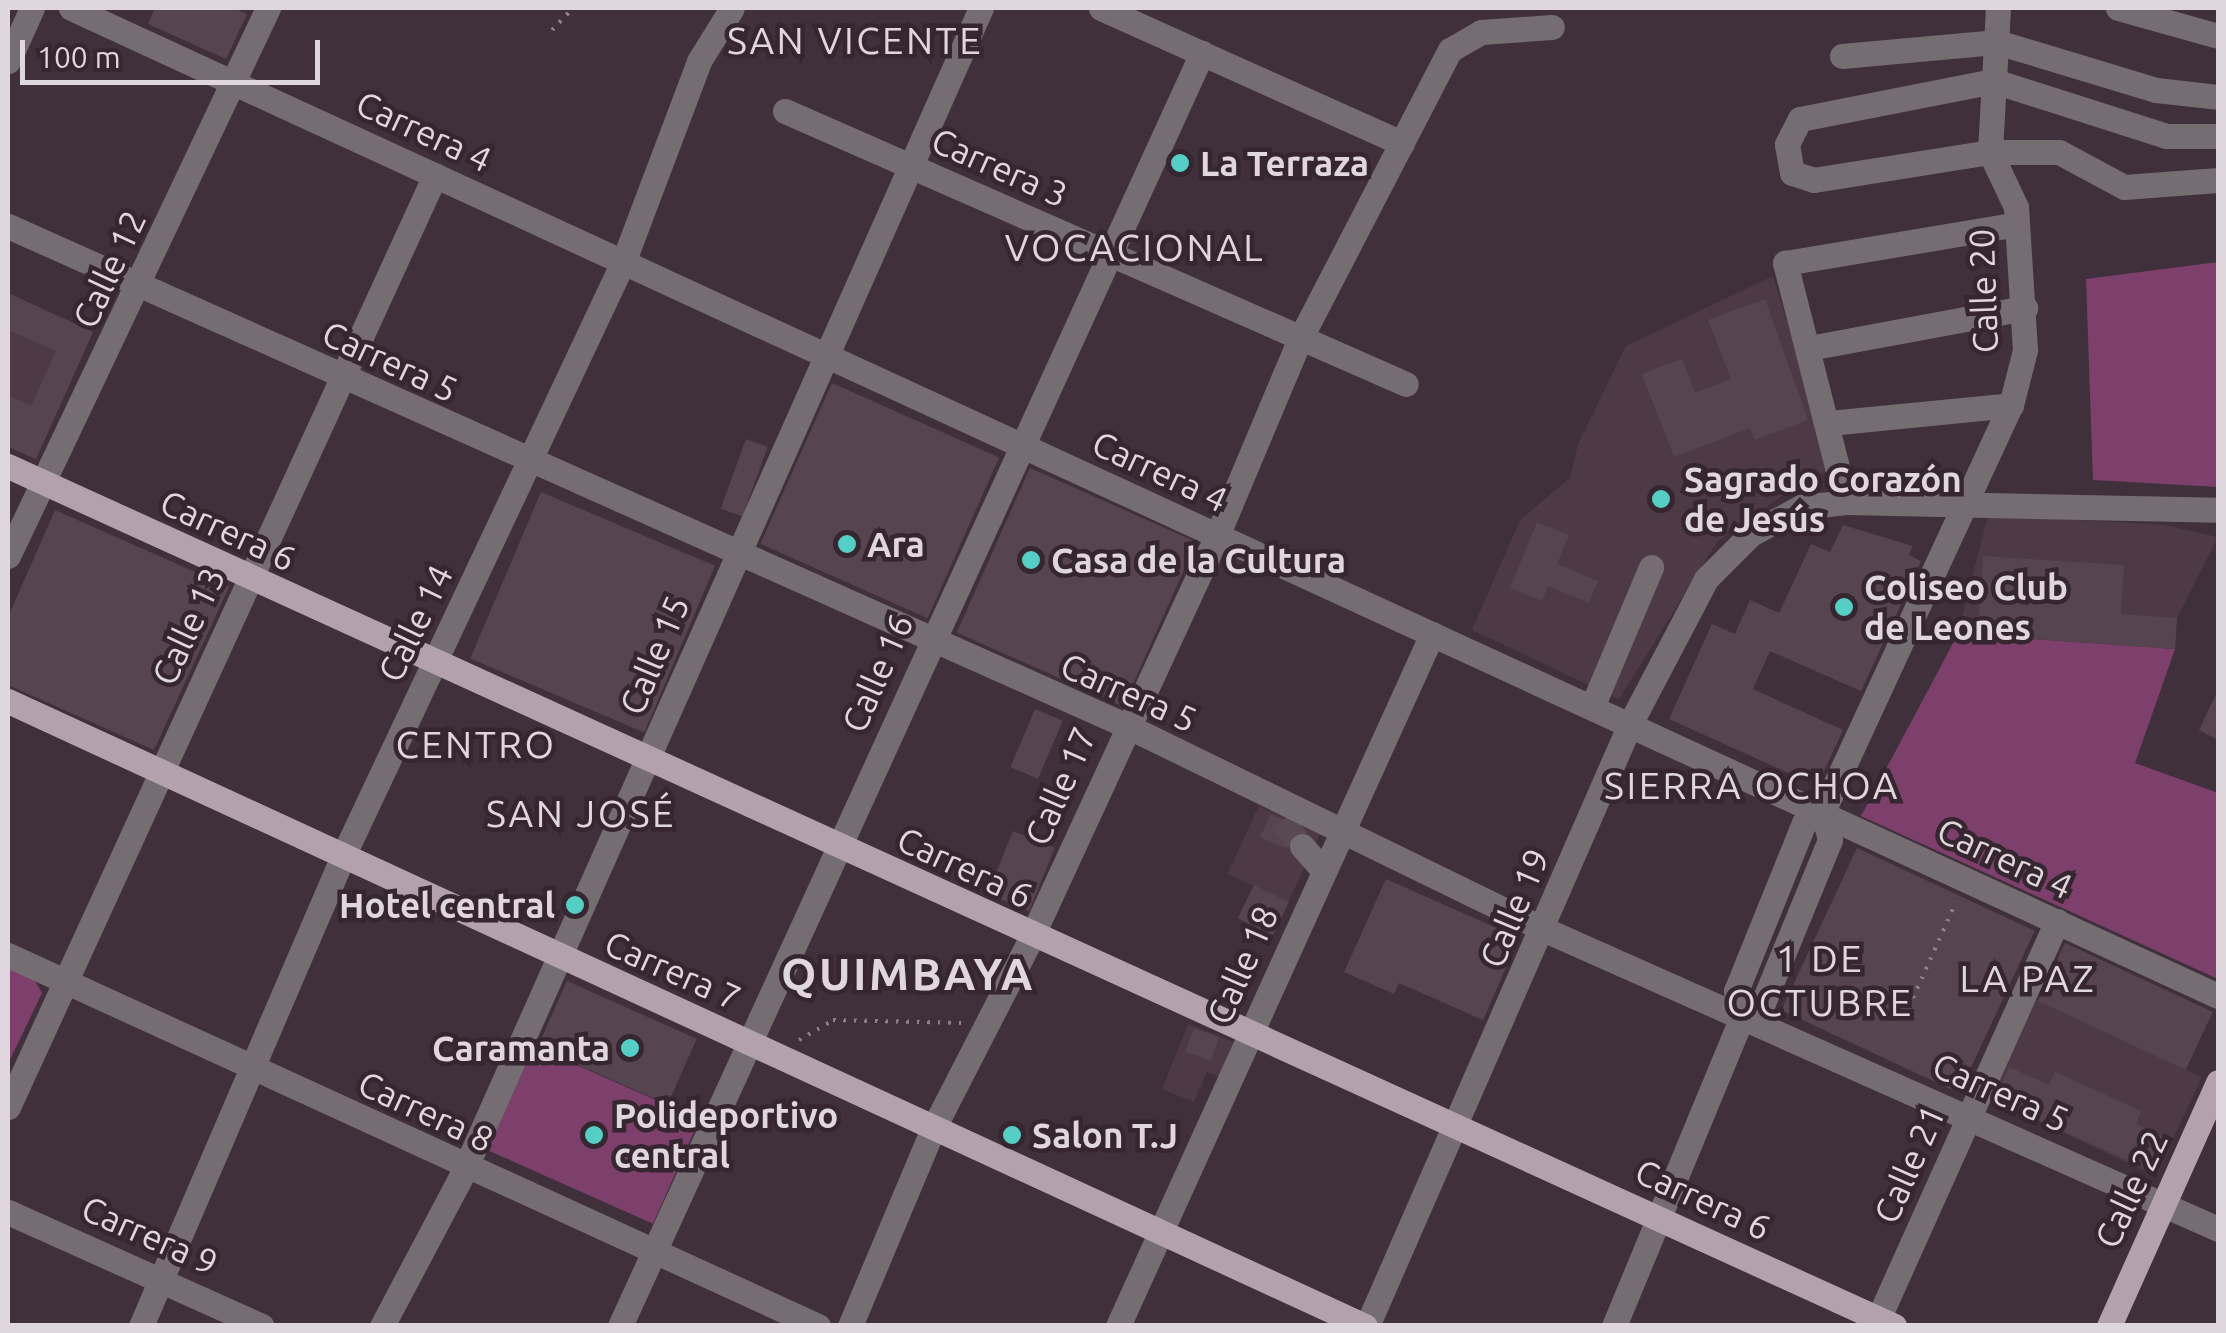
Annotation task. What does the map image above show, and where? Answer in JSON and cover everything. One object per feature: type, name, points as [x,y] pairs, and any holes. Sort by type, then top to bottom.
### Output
[{"type":"main road","name":"Carrera 6","points":[[8,466],[1883,1323]]},
{"type":"main road","name":"Carrera 7","points":[[8,701],[1366,1326]]},
{"type":"main road","name":"Calle 22","points":[[2108,1326],[2218,1082]]},
{"type":"street","points":[[8,61],[32,8]]},
{"type":"street","name":"Carrera 4","points":[[72,8],[1824,811],[2218,996]]},
{"type":"street","name":"Calle 12","points":[[8,556],[141,287],[268,8]]},
{"type":"street","name":"Calle 14","points":[[140,1326],[342,856],[531,464],[624,260],[699,61],[732,8]]},
{"type":"street","name":"Calle 15","points":[[382,1326],[465,1169],[734,556],[982,8]]},
{"type":"street","points":[[1102,8],[1402,143]]},
{"type":"street","points":[[1990,152],[1998,8]]},
{"type":"street","points":[[2118,8],[2218,36]]},
{"type":"street","name":"Calle 17","points":[[850,1326],[933,1129],[1032,936],[1124,725],[1217,536],[1300,339],[1450,50],[1482,32],[1552,27]]},
{"type":"street","points":[[1842,56],[1996,42],[2156,90],[2218,97]]},
{"type":"street","name":"Calle 16","points":[[620,1326],[1202,53]]},
{"type":"street","points":[[2218,136],[2166,136],[1994,81],[1800,120],[1787,144],[1792,173],[1814,180],[1990,152],[2059,152],[2124,188],[2218,180]]},
{"type":"street","name":"Carrera 3","points":[[785,111],[1406,384]]},
{"type":"street","name":"Calle 20","points":[[1614,1326],[1742,1017],[1736,991],[1804,823],[1824,811],[2011,405],[2025,350],[2025,308],[2017,224],[1990,152]]},
{"type":"street","name":"Calle 13","points":[[8,1107],[63,979],[436,175]]},
{"type":"street","points":[[1846,502],[1830,423],[1787,262],[2017,224]]},
{"type":"street","name":"Carrera 5","points":[[8,226],[734,556],[1124,725],[1340,834],[1543,929],[2218,1229]]},
{"type":"street","points":[[1809,348],[2025,308]]},
{"type":"street","points":[[1830,423],[2011,405]]},
{"type":"street","name":"Calle 19","points":[[1366,1326],[1458,1127],[1630,724],[1706,580],[1751,534],[1802,508],[1846,502],[2218,510]]},
{"type":"street","points":[[1592,707],[1651,567]]},
{"type":"street","name":"Calle 18","points":[[1118,1326],[1432,634]]},
{"type":"street","points":[[1262,794],[1282,820]]},
{"type":"street","points":[[1302,846],[1323,870]]},
{"type":"street","name":"Calle 21","points":[[1883,1323],[2056,921]]},
{"type":"street","name":"Carrera 8","points":[[8,955],[465,1169],[818,1326]]},
{"type":"street","name":"Carrera 9","points":[[8,1212],[160,1276],[262,1326]]},
{"type":"path","points":[[552,30],[573,8]]},
{"type":"path","points":[[1913,998],[1966,879]]},
{"type":"path","points":[[789,1061],[811,1028],[832,1020],[988,1023]]},
{"type":"shaded area","points":[[2218,262],[2218,487],[2093,480],[2086,279]]},
{"type":"shaded area","name":"Sagrado Corazón de Jesús","points":[[1773,276],[1833,470],[1807,478],[1717,542],[1619,699],[1472,630],[1520,520],[1570,478],[1578,444],[1626,346]]},
{"type":"shaded area","points":[[8,293],[93,332],[36,459],[8,447]]},
{"type":"shaded area","points":[[1988,515],[2165,525],[2218,537],[2177,618],[2175,649],[1958,634]]},
{"type":"shaded area","points":[[1958,634],[2175,649],[2135,763],[2218,793],[2218,979],[1861,816]]},
{"type":"shaded area","points":[[1259,806],[1320,834],[1288,902],[1227,874]]},
{"type":"shaded area","points":[[8,966],[33,977],[42,993],[8,1064]]},
{"type":"shaded area","points":[[2034,999],[2202,1077],[2156,1176],[1988,1098]]},
{"type":"shaded area","points":[[1188,1024],[1234,1042],[1220,1077],[1207,1072],[1194,1102],[1162,1089]]},
{"type":"shaded area","name":"Polideportivo central","points":[[534,1046],[699,1120],[653,1224],[488,1150]]},
{"type":"building","points":[[155,8],[233,8],[247,14],[226,59],[148,24]]},
{"type":"building","points":[[8,293],[93,332],[36,459],[8,447],[8,395],[31,406],[56,351],[8,330]]},
{"type":"building","points":[[1765,299],[1808,420],[1755,440],[1750,428],[1674,457],[1642,374],[1682,359],[1695,393],[1731,379],[1708,320]]},
{"type":"building","points":[[832,383],[999,457],[928,618],[760,544]]},
{"type":"building","points":[[746,439],[768,447],[742,516],[721,509]]},
{"type":"building","points":[[1030,468],[1196,542],[1123,706],[957,632]]},
{"type":"building","points":[[541,492],[715,566],[644,732],[470,659]]},
{"type":"building","points":[[55,510],[229,587],[154,750],[8,685],[8,617]]},
{"type":"building","points":[[1537,522],[1569,535],[1557,564],[1598,581],[1589,603],[1548,586],[1542,601],[1510,588]]},
{"type":"building","points":[[1843,525],[1913,546],[1909,555],[1921,561],[1861,691],[1770,651],[1753,689],[1843,730],[1817,786],[1669,719],[1712,624],[1735,634],[1750,600],[1779,613],[1811,544],[1830,552]]},
{"type":"building","points":[[1983,556],[2124,565],[2121,614],[2177,618],[2175,649],[1978,635]]},
{"type":"building","points":[[2218,690],[2218,740],[2199,730]]},
{"type":"building","points":[[1035,709],[1063,721],[1038,779],[1010,767]]},
{"type":"building","points":[[1271,814],[1304,830],[1291,834],[1286,849],[1260,837]]},
{"type":"building","points":[[1013,831],[1055,848],[1029,911],[988,894]]},
{"type":"building","points":[[1857,848],[2035,931],[1959,1093],[1781,1010]]},
{"type":"building","points":[[1386,879],[1519,938],[1483,1020],[1399,983],[1394,994],[1344,972]]},
{"type":"building","points":[[1254,885],[1289,902],[1273,935],[1238,918]]},
{"type":"building","points":[[2065,943],[2213,1012],[2186,1070],[2038,1001]]},
{"type":"building","name":"Caramanta","points":[[567,981],[697,1039],[667,1105],[538,1047]]},
{"type":"building","points":[[1194,1028],[1219,1037],[1211,1061],[1185,1051]]},
{"type":"building","points":[[2009,1067],[2049,1085],[2055,1072],[2141,1111],[2136,1124],[2173,1141],[2158,1174],[1994,1100]]},
{"type":"tunnel","points":[[1282,820],[1302,846]]},
{"type":"place","name":"La Terraza","points":[[1180,163]]},
{"type":"place","name":"Sagrado Corazón de Jesús","points":[[1661,499]]},
{"type":"place","name":"Ara","points":[[847,544]]},
{"type":"place","name":"Casa de la Cultura","points":[[1031,560]]},
{"type":"place","name":"Coliseo Club de Leones","points":[[1844,607]]},
{"type":"place","name":"Hotel central","points":[[575,905]]},
{"type":"place","name":"Caramanta","points":[[630,1048]]},
{"type":"place","name":"Polideportivo central","points":[[594,1135]]},
{"type":"place","name":"Salon T.J","points":[[1012,1135]]},
{"type":"district","name":"SAN VICENTE","points":[[855,41]]},
{"type":"district","name":"VOCACIONAL","points":[[1135,248]]},
{"type":"district","name":"CENTRO","points":[[476,745]]},
{"type":"district","name":"SIERRA OCHOA","points":[[1752,786]]},
{"type":"district","name":"SAN JOSÉ","points":[[581,814]]},
{"type":"district","name":"QUIMBAYA","points":[[908,974]]},
{"type":"district","name":"LA PAZ","points":[[2028,979]]},
{"type":"district","name":"1 DE OCTUBRE","points":[[1820,981]]}]
